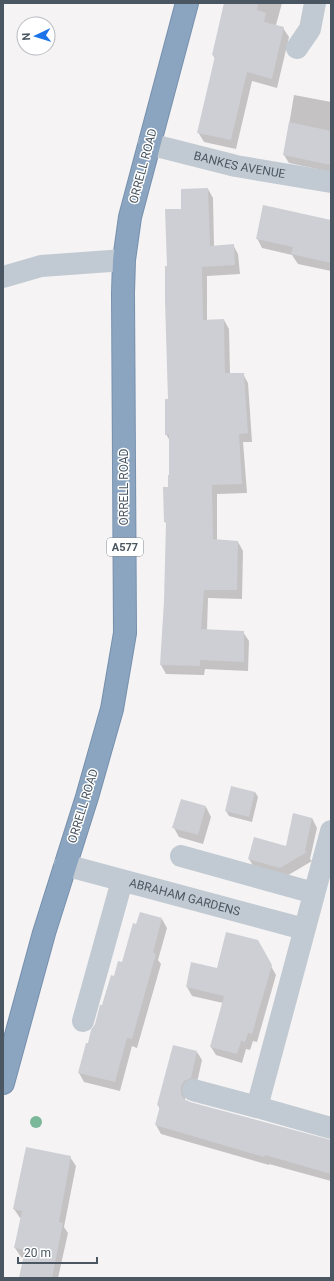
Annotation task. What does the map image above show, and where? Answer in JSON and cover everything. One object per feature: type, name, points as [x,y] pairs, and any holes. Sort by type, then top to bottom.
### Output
[{"type":"highway","name":"ORRELL ROAD","points":[[3,1083],[44,933],[87,797],[112,709],[125,632],[124,260],[130,217],[148,144],[188,3]]},
{"type":"street","points":[[297,48],[310,29],[315,3]]},
{"type":"street","name":"BANKES AVENUE","points":[[148,144],[236,166],[331,182]]},
{"type":"street","points":[[3,277],[41,266],[124,260]]},
{"type":"street","points":[[257,1107],[331,831]]},
{"type":"street","points":[[181,856],[314,893]]},
{"type":"street","name":"ABRAHAM GARDENS","points":[[65,865],[304,929]]},
{"type":"street","points":[[83,1021],[122,881]]},
{"type":"street","points":[[194,1090],[331,1128]]},
{"type":"building","points":[[224,3],[258,3],[257,10],[266,13],[264,22],[284,27],[272,79],[247,72],[231,140],[197,133],[215,56],[212,55]]},
{"type":"building","points":[[289,122],[331,131],[331,165],[283,155]]},
{"type":"building","points":[[208,188],[210,246],[234,244],[235,265],[202,267],[203,320],[224,319],[225,373],[244,373],[248,433],[239,434],[242,484],[212,485],[213,539],[238,541],[237,590],[204,590],[201,629],[244,631],[244,662],[200,660],[200,666],[160,665],[164,601],[166,522],[164,522],[163,487],[168,487],[169,475],[169,434],[165,435],[165,399],[168,399],[165,301],[165,266],[167,266],[165,209],[181,209],[181,189]]},
{"type":"building","points":[[263,205],[331,220],[331,263],[291,254],[293,247],[256,239]]},
{"type":"building","points":[[231,786],[255,792],[249,817],[225,811]]},
{"type":"building","points":[[181,799],[206,806],[198,835],[172,828]]},
{"type":"building","points":[[293,813],[312,818],[305,851],[307,852],[280,868],[248,859],[254,837],[286,846]]},
{"type":"building","points":[[140,912],[162,918],[153,953],[156,954],[132,1039],[127,1038],[115,1082],[78,1073],[86,1043],[88,1043],[91,1030],[95,1024],[100,1005],[102,1005],[111,975],[114,976],[118,961],[122,962],[133,923],[136,924]]},
{"type":"building","points":[[226,932],[258,940],[272,965],[252,1034],[248,1033],[245,1042],[241,1041],[237,1054],[210,1047],[224,996],[186,987],[191,962],[217,968]]},
{"type":"building","points":[[173,1045],[197,1051],[191,1078],[184,1081],[181,1086],[181,1094],[184,1099],[190,1102],[331,1140],[331,1174],[265,1155],[264,1157],[155,1125],[160,1106],[157,1105]]},
{"type":"building","points":[[26,1147],[71,1156],[59,1222],[63,1223],[52,1278],[19,1278],[25,1250],[14,1248],[22,1211],[13,1209]]}]
